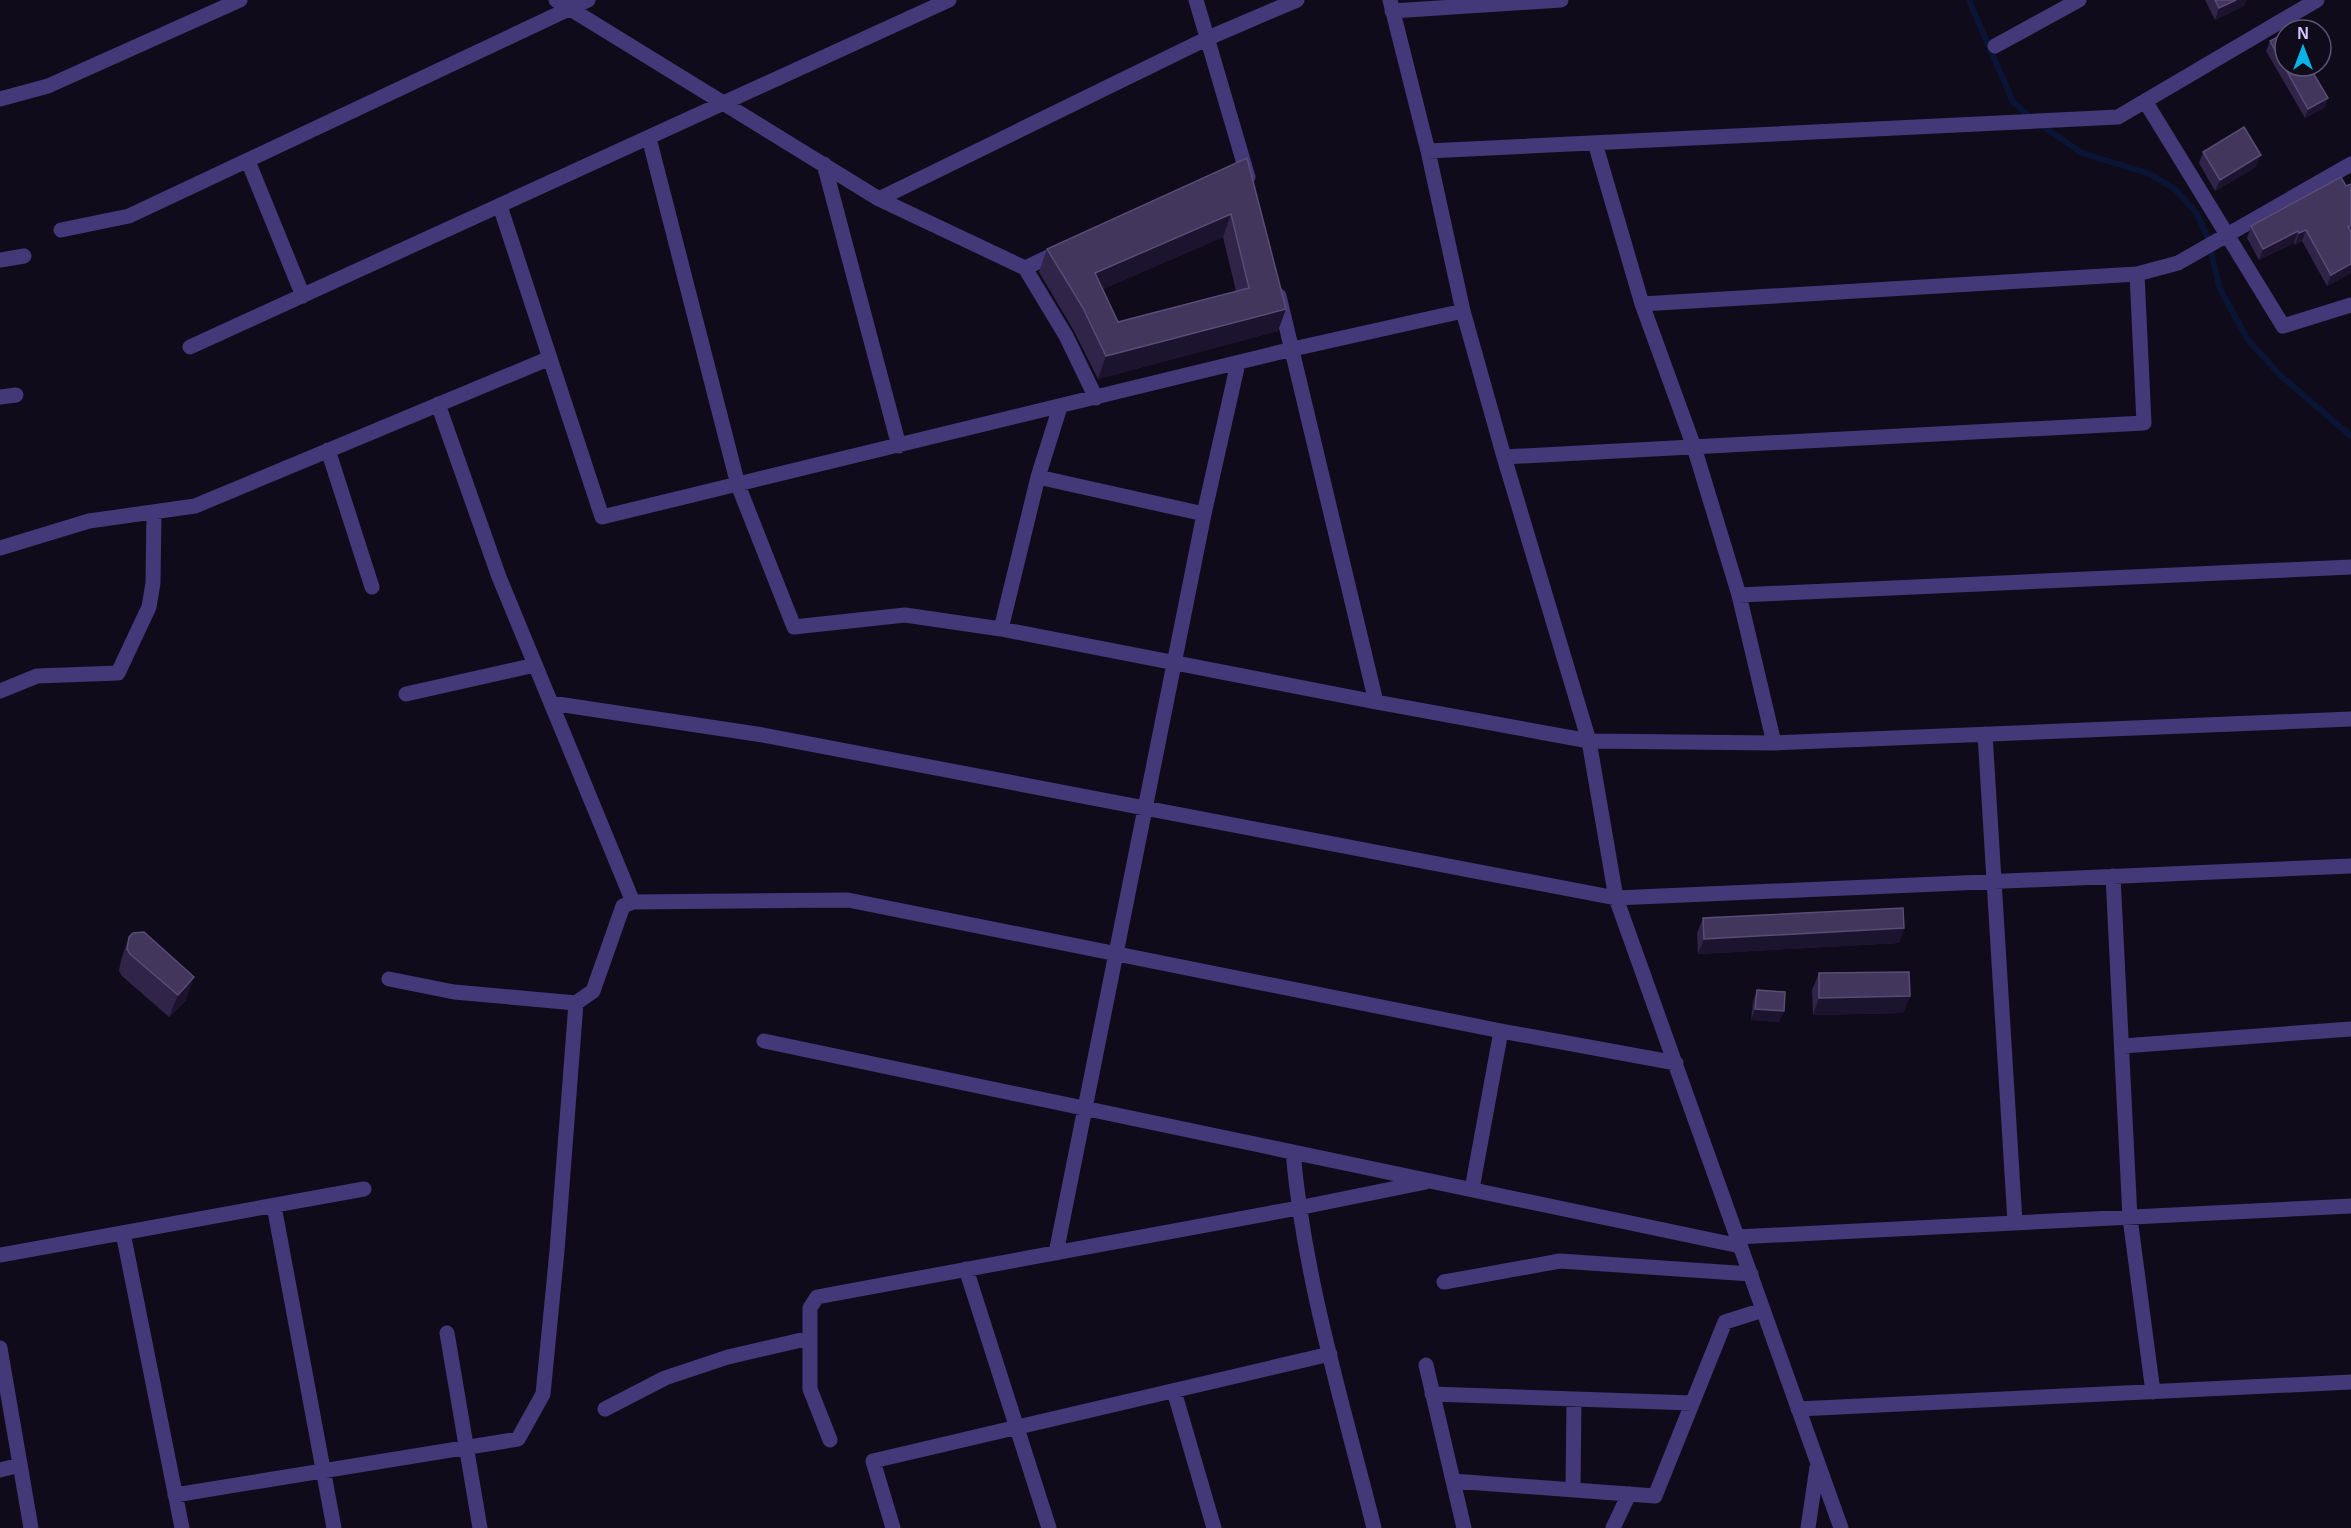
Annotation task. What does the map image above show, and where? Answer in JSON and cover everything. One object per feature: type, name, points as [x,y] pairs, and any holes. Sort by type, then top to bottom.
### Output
[{"type":"street","points":[[0,99],[48,86],[240,0]]},
{"type":"street","points":[[61,230],[129,216],[248,161],[563,4],[588,0]]},
{"type":"street","points":[[190,347],[949,0]]},
{"type":"street","points":[[1196,0],[1239,165],[1253,195]]},
{"type":"street","points":[[879,199],[1206,39],[1297,0]]},
{"type":"street","points":[[1561,0],[1391,5],[1428,151],[1463,311],[1589,741],[1616,898],[1841,1528]]},
{"type":"street","points":[[1995,46],[2079,0]]},
{"type":"street","points":[[1428,151],[2118,117],[2317,0]]},
{"type":"street","points":[[563,4],[879,199],[1025,268],[1066,336],[1096,398]]},
{"type":"street","points":[[2145,101],[2224,237],[2283,326],[2351,305]]},
{"type":"street","points":[[649,138],[738,485],[794,627],[905,615],[1000,629],[1589,741],[1774,743],[2351,719]]},
{"type":"street","points":[[1595,142],[1642,304],[1694,447],[1739,595],[1774,743]]},
{"type":"street","points":[[248,161],[303,296]]},
{"type":"street","points":[[824,164],[898,446]]},
{"type":"street","points":[[1642,304],[2137,274],[2178,263],[2351,164]]},
{"type":"street","points":[[500,206],[602,517],[1293,349],[1463,311]]},
{"type":"street","points":[[1025,268],[1078,243]]},
{"type":"street","points":[[0,260],[24,256]]},
{"type":"street","points":[[1504,457],[2144,423],[2137,274]]},
{"type":"street","points":[[1276,283],[1376,702]]},
{"type":"street","points":[[0,548],[89,521],[195,506],[550,358]]},
{"type":"street","points":[[1056,1253],[1173,663],[1238,363]]},
{"type":"street","points":[[0,397],[16,395]]},
{"type":"street","points":[[438,404],[499,577],[633,902]]},
{"type":"street","points":[[1000,629],[1038,477],[1060,407]]},
{"type":"street","points":[[328,450],[372,586]]},
{"type":"street","points":[[1038,477],[1204,514]]},
{"type":"street","points":[[0,691],[37,676],[118,673],[149,607],[153,584],[154,512]]},
{"type":"street","points":[[1739,595],[2351,567]]},
{"type":"street","points":[[406,694],[535,665]]},
{"type":"street","points":[[550,703],[763,735],[1616,898],[2351,866]]},
{"type":"street","points":[[1985,734],[2015,1222]]},
{"type":"street","points":[[2113,876],[2130,1218],[2153,1392]]},
{"type":"street","points":[[388,979],[454,992],[576,1003],[592,991],[623,906],[633,902],[848,900],[1501,1031],[1676,1063]]},
{"type":"street","points":[[175,1495],[518,1439],[543,1394],[557,1251],[576,1003]]},
{"type":"street","points":[[2122,1047],[2351,1029]]},
{"type":"street","points":[[1472,1189],[1501,1031]]},
{"type":"street","points":[[764,1041],[1431,1181],[1739,1241],[2015,1222],[2351,1206]]},
{"type":"street","points":[[1293,1152],[1298,1208],[1330,1354],[1374,1528]]},
{"type":"street","points":[[830,1440],[810,1389],[810,1308],[817,1297],[1298,1208],[1431,1181]]},
{"type":"street","points":[[0,1255],[364,1189]]},
{"type":"street","points":[[274,1206],[334,1528]]},
{"type":"street","points":[[123,1233],[182,1528]]},
{"type":"street","points":[[1444,1282],[1560,1261],[1751,1274]]},
{"type":"street","points":[[966,1269],[1049,1528]]},
{"type":"street","points":[[1453,1481],[1655,1496],[1725,1322],[1763,1310]]},
{"type":"street","points":[[447,1334],[480,1528]]},
{"type":"street","points":[[605,1409],[665,1378],[728,1357],[810,1338]]},
{"type":"street","points":[[0,1348],[31,1528]]},
{"type":"street","points":[[893,1528],[873,1461],[1330,1354]]},
{"type":"street","points":[[1426,1365],[1464,1528]]},
{"type":"street","points":[[1798,1409],[2351,1382]]},
{"type":"street","points":[[1174,1390],[1214,1528]]},
{"type":"street","points":[[1432,1394],[1692,1403]]},
{"type":"street","points":[[1573,1490],[1574,1399]]},
{"type":"street","points":[[1808,1528],[1818,1464]]},
{"type":"street","points":[[0,1470],[20,1465]]},
{"type":"street","points":[[1613,1528],[1629,1494]]},
{"type":"building","points":[[2215,0],[2236,0],[2219,8]]},
{"type":"building","points":[[2291,78],[2316,78],[2328,98],[2308,109]]},
{"type":"building","points":[[2244,127],[2261,155],[2220,180],[2203,152]]},
{"type":"building","points":[[1247,158],[1286,309],[1106,356],[1083,308],[1047,249]],"holes":[[[1231,214],[1249,288],[1118,322],[1095,273]]]},
{"type":"building","points":[[2341,177],[2346,186],[2351,184],[2351,225],[2348,227],[2351,232],[2351,264],[2331,275],[2306,230],[2299,233],[2298,231],[2263,249],[2251,226]]},
{"type":"building","points":[[1903,908],[1904,928],[1704,939],[1703,918]]},
{"type":"building","points":[[144,932],[194,977],[178,995],[127,949],[129,937],[133,933]]},
{"type":"building","points":[[1909,972],[1910,996],[1819,998],[1819,973]]},
{"type":"building","points":[[1757,990],[1785,992],[1784,1011],[1755,1009]]},
{"type":"waterway","points":[[1969,0],[2013,102],[2035,121],[2082,153],[2150,174],[2176,190],[2197,214],[2207,236],[2220,289],[2248,340],[2281,376],[2351,436]]}]
